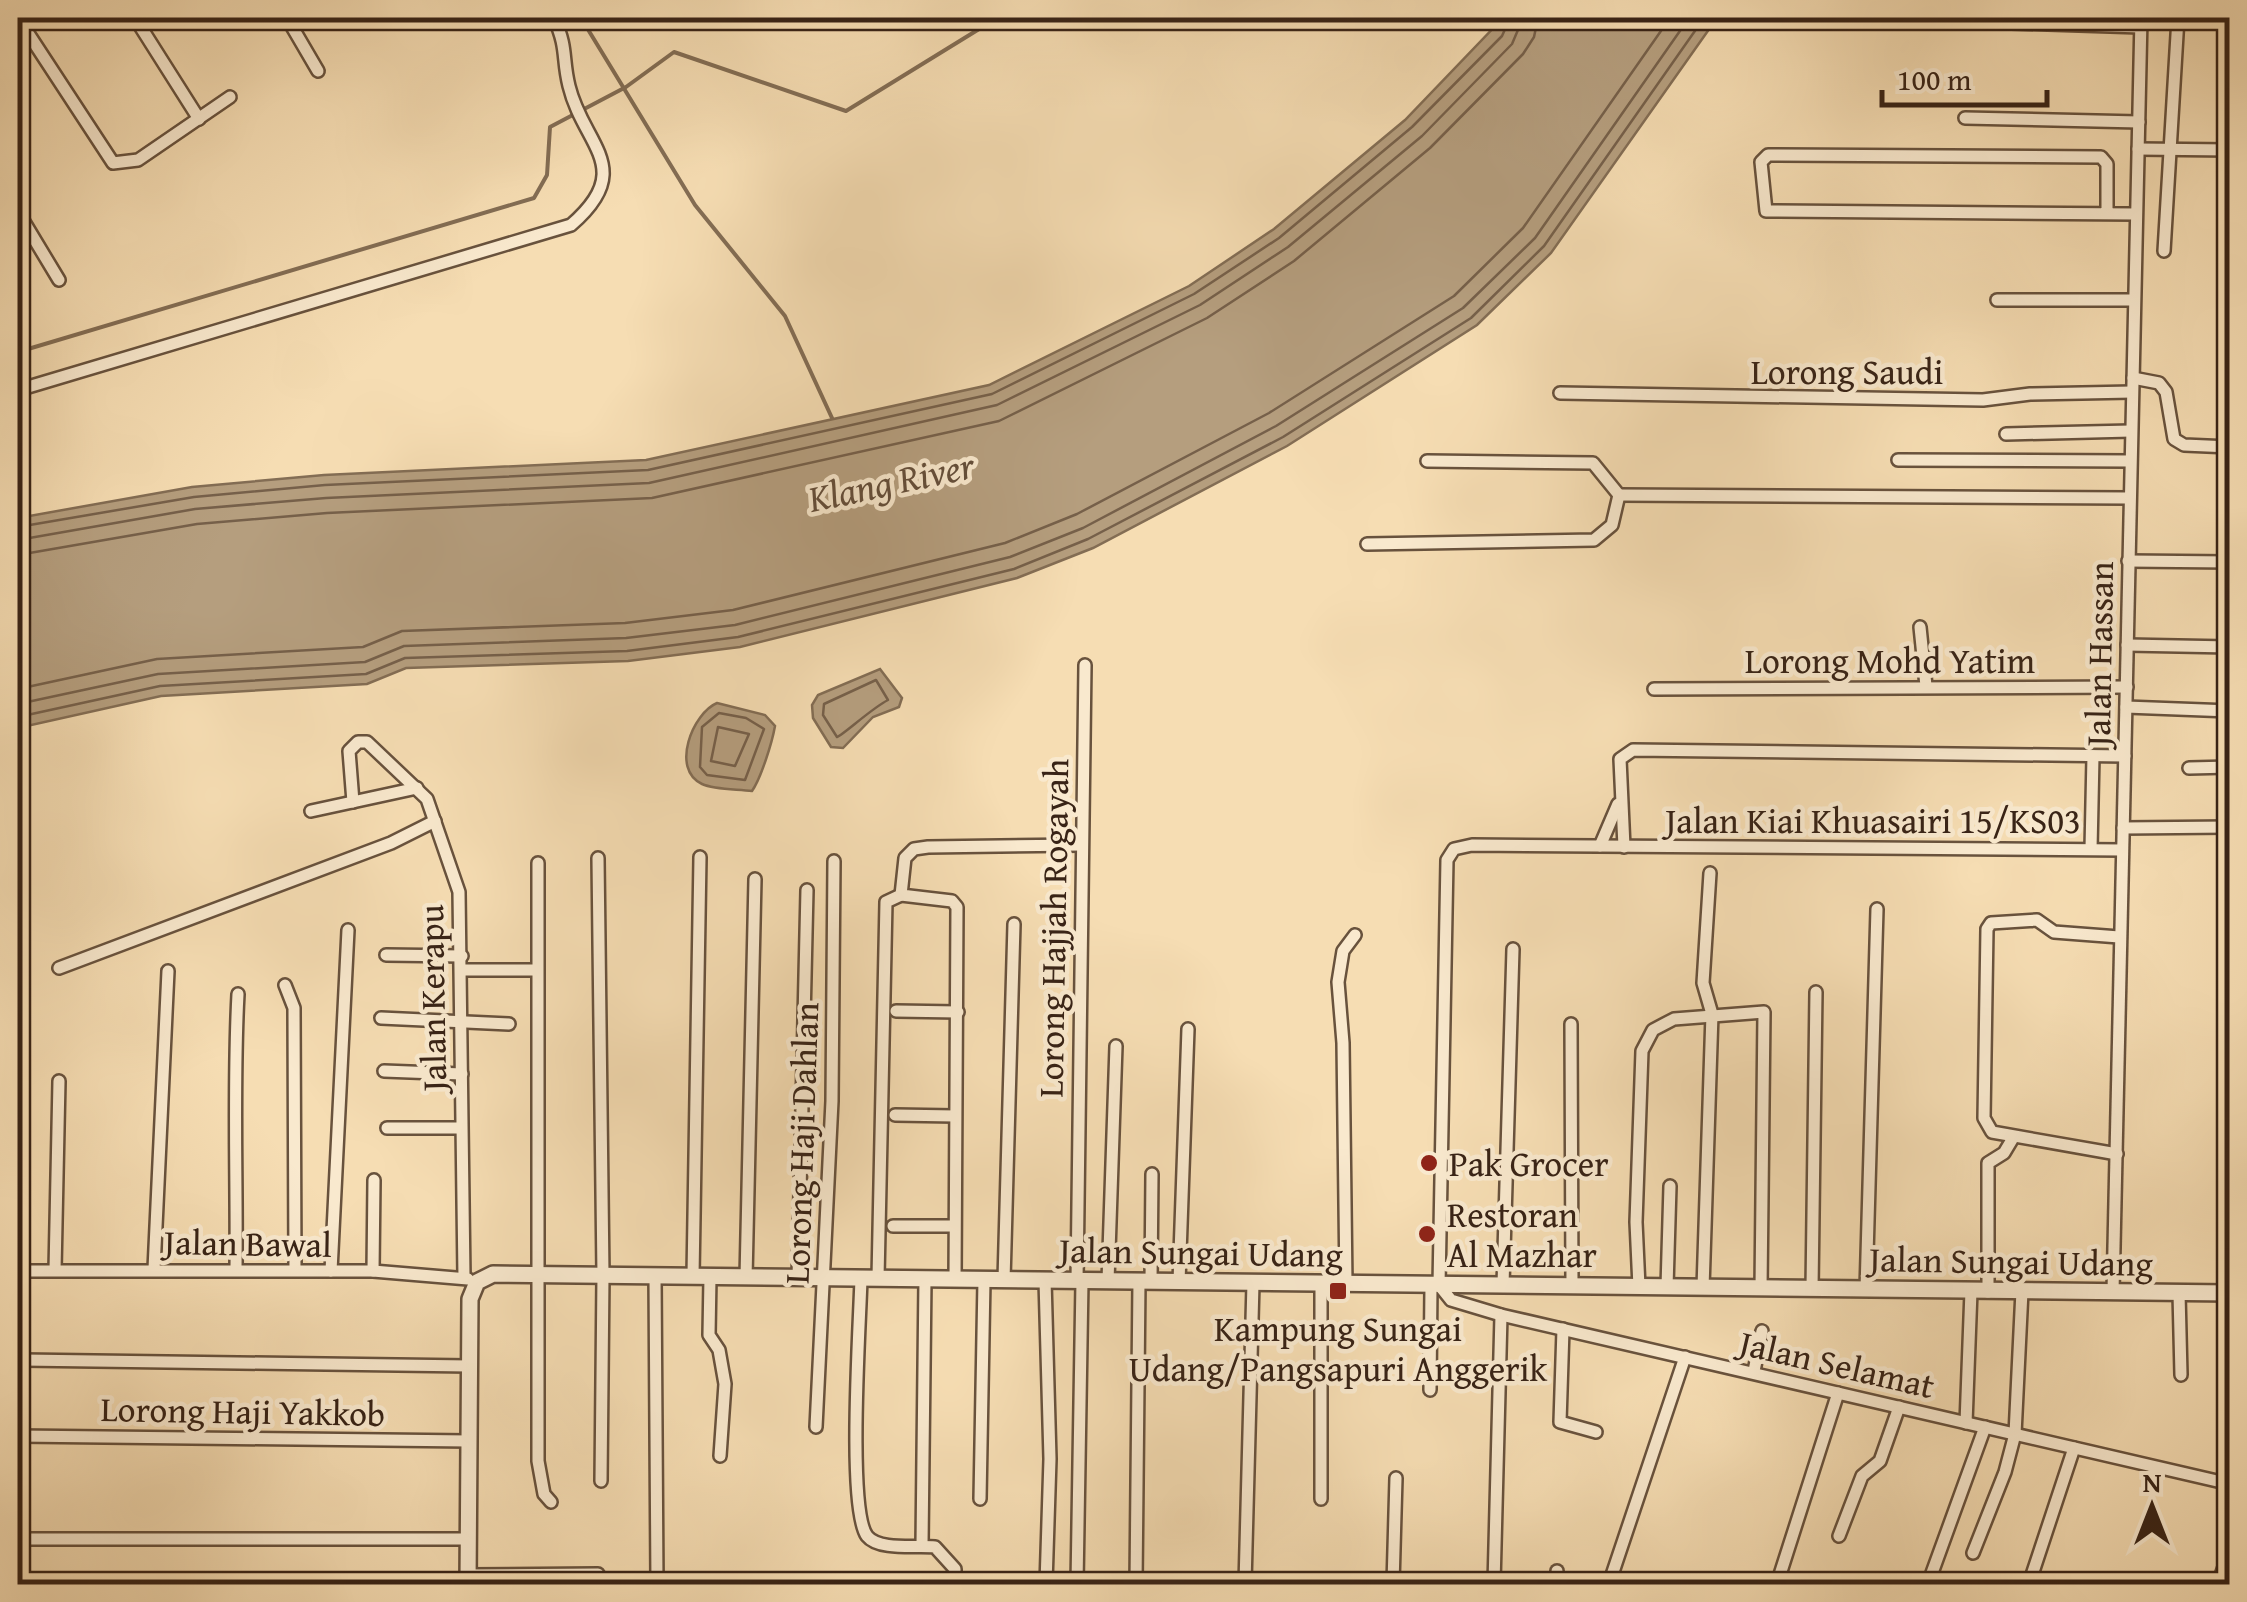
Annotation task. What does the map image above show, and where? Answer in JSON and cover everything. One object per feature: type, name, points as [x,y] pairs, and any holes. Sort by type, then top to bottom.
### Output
[{"type":"street","points":[[18,18],[113,163],[138,160],[230,97]]},
{"type":"street","points":[[135,18],[199,118]]},
{"type":"street","points":[[287,18],[318,71]]},
{"type":"street","points":[[18,390],[572,225],[599,194],[603,160],[573,97],[567,47],[554,18]]},
{"type":"street","points":[[2164,251],[2178,18]]},
{"type":"street","points":[[1981,22],[2141,22]]},
{"type":"street","name":"Jalan Hassan","points":[[2113,1292],[2119,937],[2122,850],[2128,828],[2119,756],[2130,708],[2126,687],[2128,646],[2140,561],[2129,498],[2141,22]]},
{"type":"street","points":[[1966,118],[2138,122]]},
{"type":"street","points":[[2138,149],[2230,150]]},
{"type":"street","points":[[2106,214],[2107,164],[2101,157],[1768,155],[1762,162],[1764,210],[2106,214],[2136,214]]},
{"type":"street","points":[[18,212],[59,280]]},
{"type":"street","points":[[1997,300],[2134,300]]},
{"type":"street","points":[[2133,378],[2159,382],[2166,392],[2174,439],[2184,445],[2230,447]]},
{"type":"street","name":"Lorong Saudi","points":[[1560,393],[1983,400],[2030,394],[2132,392]]},
{"type":"street","points":[[2006,434],[2131,432]]},
{"type":"street","points":[[1898,460],[2130,461]]},
{"type":"street","points":[[1427,461],[1593,463],[1619,496]]},
{"type":"street","points":[[1619,496],[2129,498]]},
{"type":"street","points":[[1367,544],[1594,540],[1612,525],[1619,496]]},
{"type":"street","points":[[2140,561],[2230,562]]},
{"type":"street","points":[[1920,627],[1926,686]]},
{"type":"street","points":[[2128,646],[2230,646]]},
{"type":"street","name":"Lorong Hajjah Rogayah","points":[[1079,1281],[1084,666]]},
{"type":"street","name":"Lorong Mohd Yatim","points":[[1654,689],[2126,687]]},
{"type":"street","points":[[2130,708],[2230,711]]},
{"type":"street","name":"Jalan Kerapu","points":[[354,802],[349,751],[358,742],[373,744],[417,788],[452,863],[459,892],[462,956],[461,1128],[470,1280]]},
{"type":"street","points":[[1624,846],[1620,759],[1632,750],[2119,756]]},
{"type":"street","points":[[2090,849],[2096,756]]},
{"type":"street","points":[[2188,768],[2230,767]]},
{"type":"street","points":[[311,811],[417,788]]},
{"type":"street","points":[[1600,846],[1620,800]]},
{"type":"street","points":[[58,968],[438,827]]},
{"type":"street","points":[[2128,828],[2230,827]]},
{"type":"street","name":"Jalan Kiai Khuasairi 15/KS03","points":[[1435,1285],[1449,854],[1472,845],[2122,850]]},
{"type":"street","points":[[902,895],[905,858],[914,849],[1081,846]]},
{"type":"street","points":[[700,857],[702,1276],[709,1335],[718,1350],[725,1384],[720,1456]]},
{"type":"street","points":[[598,858],[604,1276],[601,1482]]},
{"type":"street","name":"Lorong Haji Dahlan","points":[[816,1428],[825,1278],[834,861]]},
{"type":"street","points":[[538,863],[538,1461],[544,1494],[551,1502]]},
{"type":"street","points":[[1703,1288],[1712,1014],[1703,984],[1710,873]]},
{"type":"street","points":[[746,1278],[754,879]]},
{"type":"street","points":[[798,1278],[807,890]]},
{"type":"street","points":[[955,1280],[956,904],[902,895],[886,902],[858,1459],[862,1523],[868,1536],[878,1544],[935,1546],[956,1569],[956,1584]]},
{"type":"street","points":[[1866,1290],[1877,910]]},
{"type":"street","points":[[2117,1154],[1992,1132],[1984,1118],[1985,998],[1987,928],[1991,923],[2037,920],[2054,932],[2119,937]]},
{"type":"street","points":[[1004,1280],[1014,924]]},
{"type":"street","points":[[331,1271],[348,930]]},
{"type":"street","points":[[1346,1284],[1343,1043],[1338,982],[1343,951],[1355,935]]},
{"type":"street","points":[[1503,1286],[1512,949]]},
{"type":"street","points":[[386,956],[462,956]]},
{"type":"street","points":[[462,970],[537,970]]},
{"type":"street","points":[[154,1269],[168,971]]},
{"type":"street","points":[[285,985],[294,1008],[296,1270]]},
{"type":"street","points":[[1812,1289],[1816,992]]},
{"type":"street","points":[[236,1269],[238,1113],[233,1082],[238,994]]},
{"type":"street","points":[[896,1011],[958,1012]]},
{"type":"street","points":[[1639,1287],[1636,1222],[1642,1051],[1653,1030],[1674,1020],[1764,1012],[1762,1288]]},
{"type":"street","points":[[381,1018],[509,1024]]},
{"type":"street","points":[[1571,1024],[1572,1286]]},
{"type":"street","points":[[1180,1282],[1188,1029]]},
{"type":"street","points":[[1108,1281],[1116,1046]]},
{"type":"street","points":[[384,1072],[462,1074]]},
{"type":"street","points":[[54,1270],[59,1081]]},
{"type":"street","points":[[895,1115],[956,1116]]},
{"type":"street","points":[[388,1128],[461,1128]]},
{"type":"street","points":[[1988,1292],[1988,1163],[2004,1153],[2013,1138]]},
{"type":"street","points":[[1136,1584],[1152,1174]]},
{"type":"street","points":[[373,1272],[374,1180]]},
{"type":"street","points":[[1667,1288],[1670,1186]]},
{"type":"street","points":[[18,1215],[23,1360],[20,1584]]},
{"type":"street","points":[[893,1226],[954,1226]]},
{"type":"street","name":"Jalan Bawal","points":[[20,1271],[296,1270],[470,1280]]},
{"type":"street","name":"Jalan Sungai Udang","points":[[470,1280],[494,1274],[2230,1293]]},
{"type":"street","points":[[655,1276],[657,1584]]},
{"type":"street","points":[[922,1546],[925,1279]]},
{"type":"street","points":[[470,1280],[468,1580],[598,1574]]},
{"type":"street","points":[[980,1499],[984,1280]]},
{"type":"street","points":[[1045,1280],[1050,1459],[1046,1584]]},
{"type":"street","points":[[1077,1584],[1079,1281]]},
{"type":"street","points":[[1245,1584],[1254,1283]]},
{"type":"street","points":[[1320,1499],[1321,1284]]},
{"type":"street","points":[[1430,1390],[1435,1285]]},
{"type":"street","name":"Jalan Selamat","points":[[1435,1285],[1450,1300],[1502,1314],[2230,1484]]},
{"type":"street","points":[[1966,1423],[1971,1291]]},
{"type":"street","points":[[1973,1553],[2005,1472],[2014,1434],[2022,1291]]},
{"type":"street","points":[[2179,1293],[2182,1375]]},
{"type":"street","points":[[1494,1584],[1502,1314]]},
{"type":"street","points":[[1563,1329],[1560,1422],[1596,1432]]},
{"type":"street","points":[[1754,1372],[1762,1332]]},
{"type":"street","points":[[1609,1584],[1686,1357]]},
{"type":"street","points":[[23,1360],[469,1366]]},
{"type":"street","points":[[1777,1584],[1838,1393]]},
{"type":"street","points":[[1838,1536],[1862,1476],[1880,1461],[1899,1407]]},
{"type":"street","points":[[1928,1584],[1985,1427]]},
{"type":"street","name":"Lorong Haji Yakkob","points":[[19,1436],[468,1441]]},
{"type":"street","points":[[2029,1584],[2074,1448]]},
{"type":"street","points":[[1394,1584],[1396,1478]]},
{"type":"street","points":[[19,1539],[468,1540]]},
{"type":"street","points":[[2218,1584],[2230,1550]]},
{"type":"street","points":[[387,1584],[446,1584]]},
{"type":"water","name":"Klang River","points":[[1503,18],[1717,18],[1551,253],[1477,325],[1287,446],[1093,548],[1017,578],[740,647],[628,661],[406,668],[367,684],[161,696],[18,728],[18,518],[192,487],[324,475],[646,460],[989,385],[1189,286],[1274,229],[1405,120]]},
{"type":"water","points":[[880,669],[902,698],[899,707],[873,717],[843,748],[831,747],[813,718],[812,705],[818,695]]},
{"type":"water","points":[[717,703],[765,715],[775,726],[752,791],[702,784],[692,777],[687,766],[693,729]]},
{"type":"waterway","points":[[581,18],[695,205],[785,316],[832,418]]},
{"type":"waterway","points":[[18,352],[534,198],[547,175],[550,127],[626,87],[674,52],[846,111],[997,18]]},
{"type":"place","name":"Pak Grocer","points":[[1429,1163]]},
{"type":"place","name":"Restoran Al Mazhar","points":[[1427,1234]]},
{"type":"place","name":"Kampung Sungai Udang/Pangsapuri Anggerik","points":[[1338,1291]]}]
